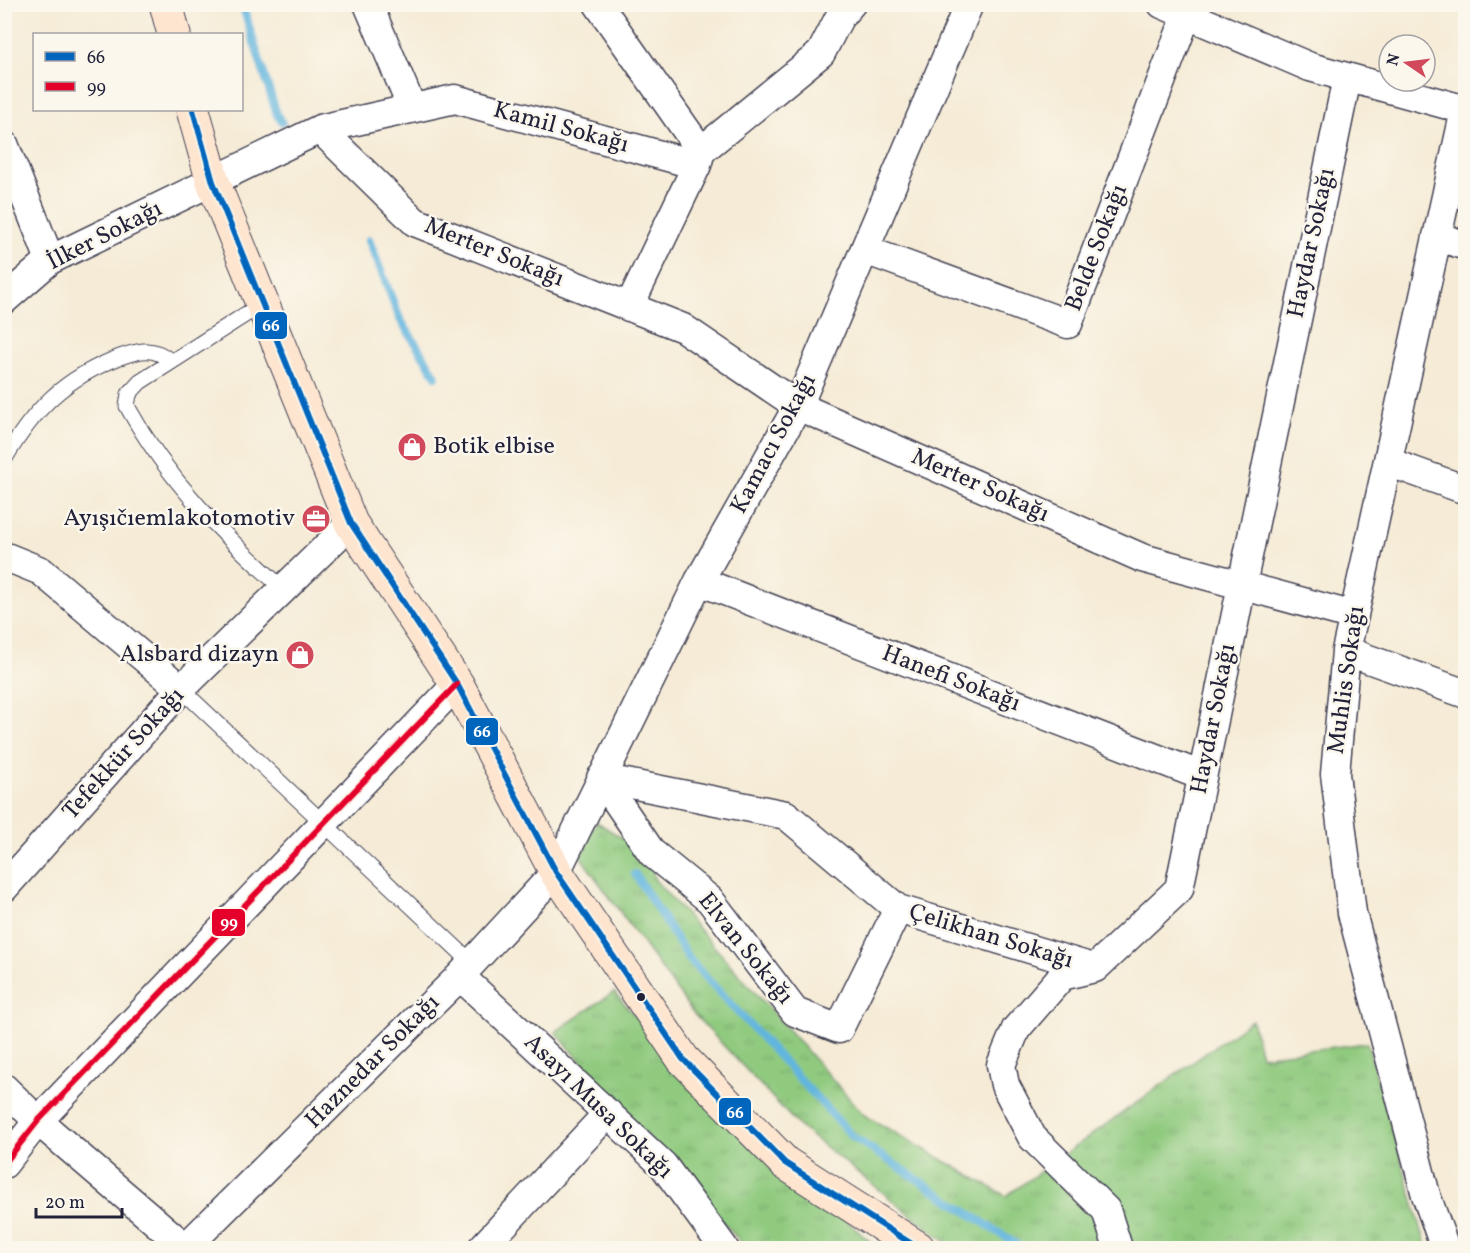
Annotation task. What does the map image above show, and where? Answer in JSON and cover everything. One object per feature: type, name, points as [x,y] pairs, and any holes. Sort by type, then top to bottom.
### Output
[{"type":"street","points":[[165,4],[174,33]]},
{"type":"street","points":[[368,4],[412,108]]},
{"type":"street","points":[[598,4],[699,158]]},
{"type":"street","name":"Kamacı Sokağı","points":[[556,872],[699,581],[798,406],[969,4]]},
{"type":"street","points":[[1180,7],[1310,67],[1465,110]]},
{"type":"street","name":"Belde Sokağı","points":[[865,250],[1068,324],[1180,7]]},
{"type":"street","points":[[629,307],[699,158],[821,53],[839,9]]},
{"type":"street","name":"Haydar Sokağı","points":[[1095,969],[1179,889],[1347,78]]},
{"type":"street","name":"Kamil Sokağı","points":[[213,182],[320,129],[455,99],[699,158]]},
{"type":"street","name":"Muhlis Sokağı","points":[[1445,1248],[1426,1196],[1352,912],[1335,774],[1346,651],[1465,110]]},
{"type":"street","points":[[194,111],[213,182],[351,523],[457,684],[556,872],[683,1059],[785,1163],[918,1248]]},
{"type":"street","name":"Merter Sokağı","points":[[320,129],[415,222],[683,328],[798,406],[1142,558],[1354,616]]},
{"type":"street","points":[[4,144],[50,260]]},
{"type":"street","name":"İlker Sokağı","points":[[4,300],[50,260],[213,182]]},
{"type":"street","points":[[1437,236],[1466,246]]},
{"type":"street","points":[[1388,462],[1466,490]]},
{"type":"street","name":"Tefekkür Sokağı","points":[[4,888],[181,689],[351,523]]},
{"type":"street","points":[[4,556],[41,571],[181,689]]},
{"type":"street","name":"Hanefi Sokağı","points":[[699,581],[1202,776]]},
{"type":"street","points":[[1346,651],[1466,694]]},
{"type":"street","points":[[4,1164],[38,1121],[457,684]]},
{"type":"street","name":"Çelikhan Sokağı","points":[[601,778],[786,815],[898,909],[1095,969]]},
{"type":"street","name":"Elvan Sokağı","points":[[601,778],[652,853],[710,900],[795,1012],[839,1029],[898,909]]},
{"type":"street","name":"Haznedar Sokağı","points":[[186,1248],[466,969],[556,872]]},
{"type":"street","name":"Asayı Musa Sokağı","points":[[466,969],[608,1113],[663,1165],[724,1248]]},
{"type":"street","points":[[1095,969],[1062,976],[1016,1029],[1001,1065],[1005,1085],[1032,1137],[1106,1210],[1118,1248]]},
{"type":"street","points":[[4,1088],[38,1121],[186,1248]]},
{"type":"street","points":[[482,1248],[608,1113]]},
{"type":"lane","points":[[262,304],[140,382],[129,394],[127,406],[173,479],[230,541],[283,589]]},
{"type":"lane","points":[[4,460],[48,399],[91,368],[146,350],[164,355],[171,362]]},
{"type":"lane","points":[[181,689],[324,824],[466,969]]},
{"type":"green space","points":[[597,822],[648,855],[655,880],[864,1115],[1006,1196],[1252,1020],[1261,1056],[1367,1043],[1427,1248],[953,1248],[800,1127],[693,1013],[577,852]]},
{"type":"green space","points":[[614,992],[708,1092],[877,1248],[746,1248],[555,1032]]},
{"type":"waterway","points":[[242,4],[277,115],[282,122]]},
{"type":"waterway","points":[[369,240],[400,319],[436,376]]},
{"type":"waterway","points":[[635,874],[689,959],[853,1137],[1019,1246]]},
{"type":"transit line","name":"66","points":[[193,111],[213,182],[351,523],[457,684],[556,872],[683,1059],[785,1163],[918,1248]]},
{"type":"transit line","name":"99","points":[[4,1164],[38,1121],[457,684]]},
{"type":"place","name":"Botik elbise","points":[[412,447]]},
{"type":"place","name":"Ayışıčıemlakotomotiv","points":[[316,519]]},
{"type":"place","name":"Alsbard dizayn","points":[[300,655]]}]
